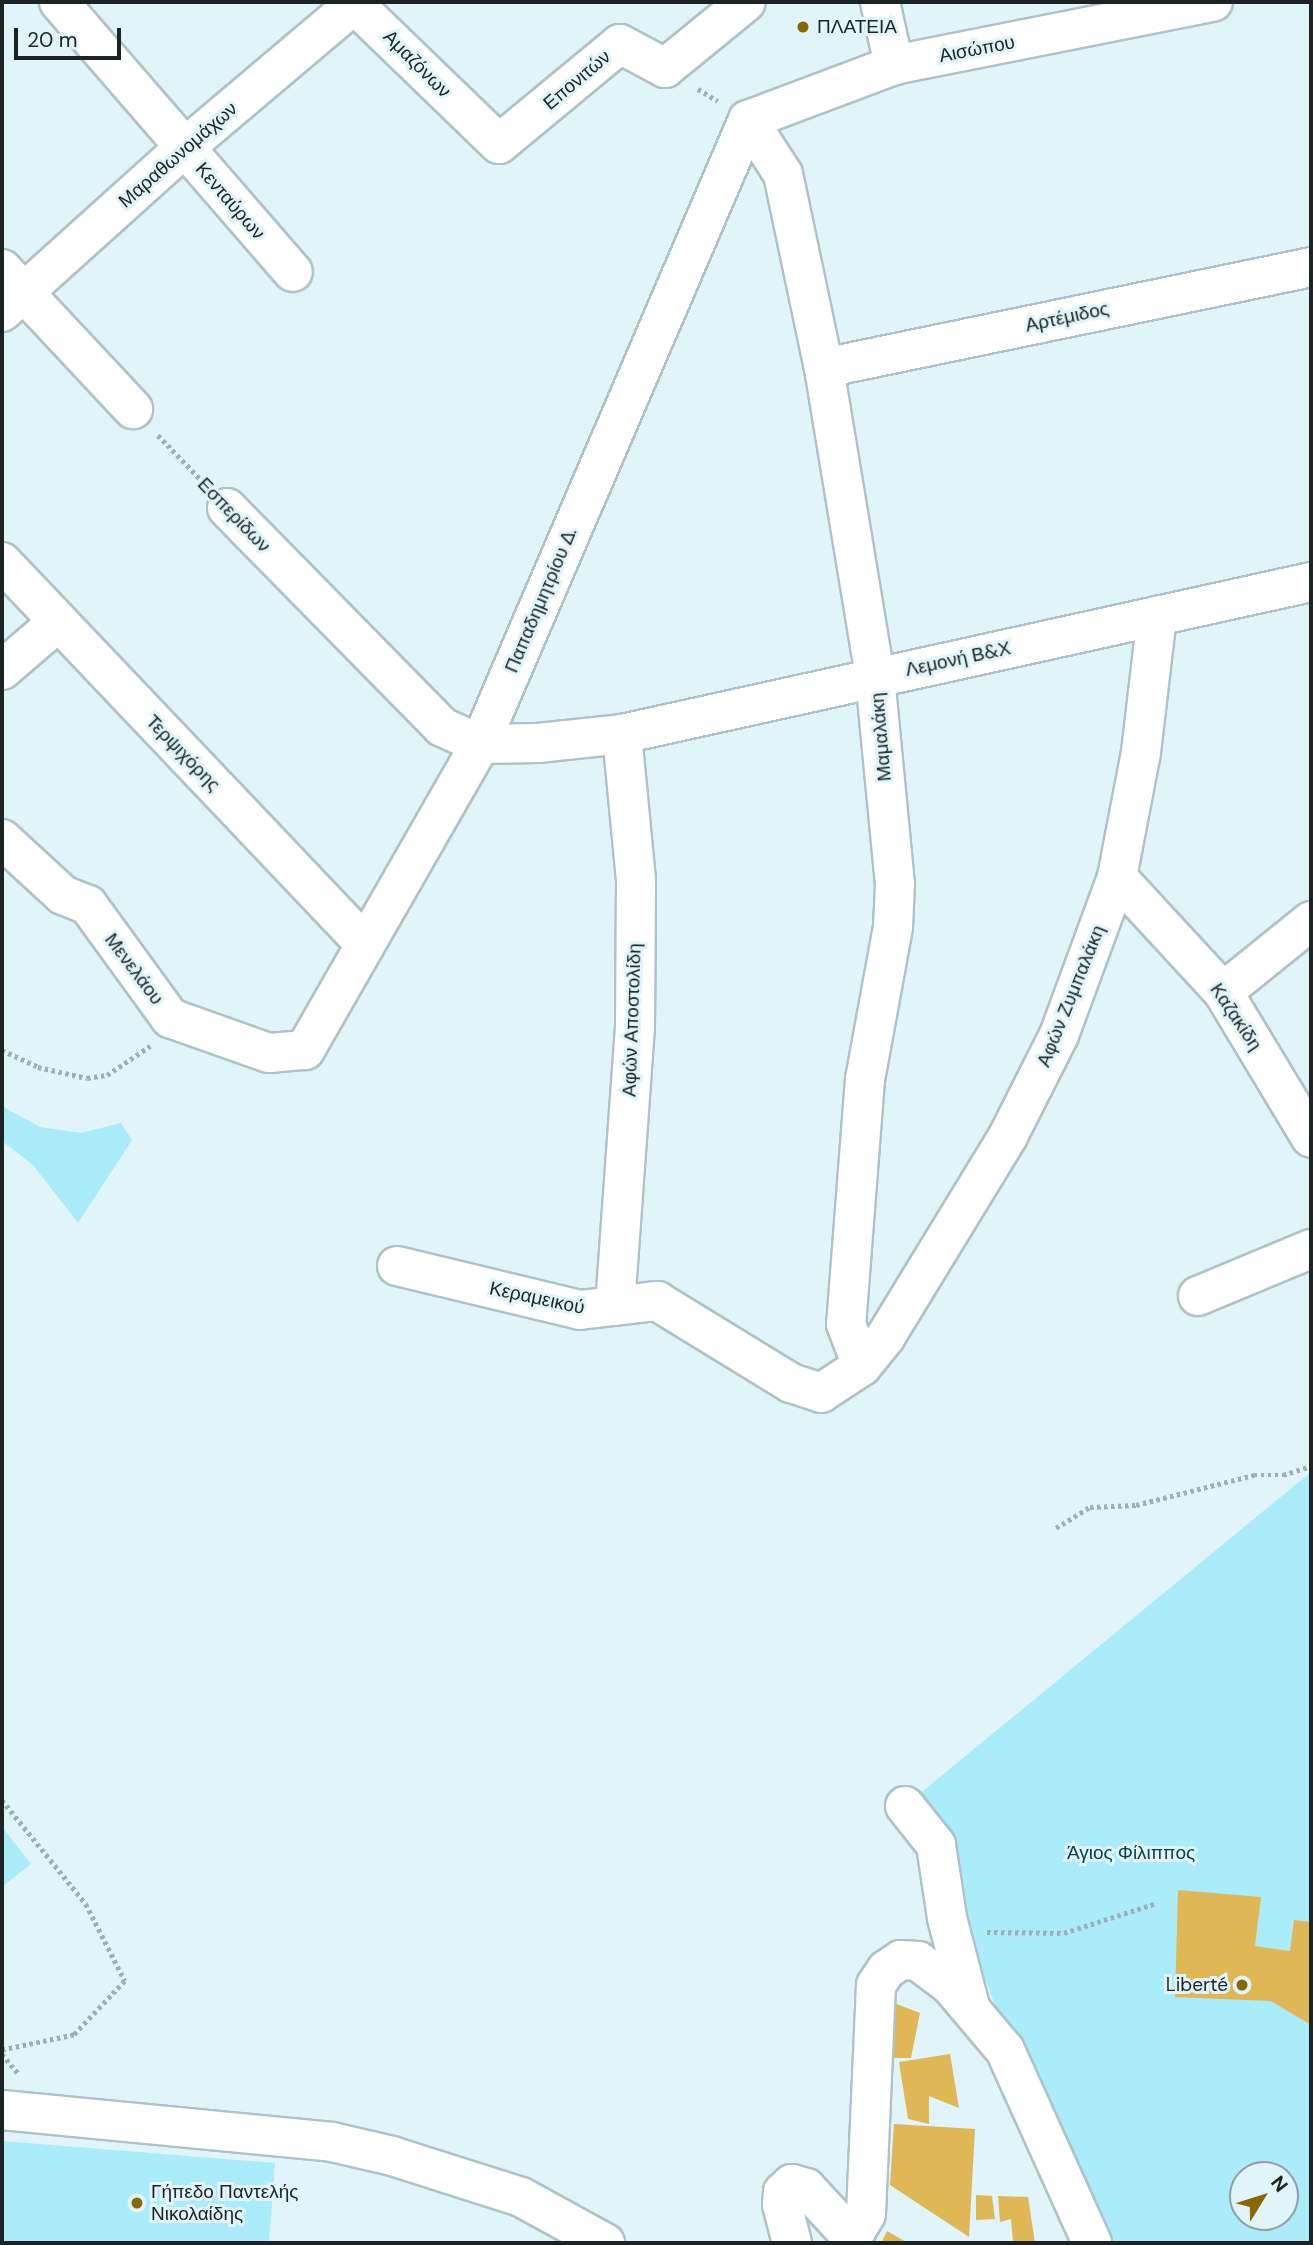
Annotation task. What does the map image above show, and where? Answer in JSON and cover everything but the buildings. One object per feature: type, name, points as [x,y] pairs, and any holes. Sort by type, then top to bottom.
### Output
[{"type":"street","name":"Κενταύρων","points":[[59,2],[183,149],[293,272]]},
{"type":"street","points":[[665,68],[746,2]]},
{"type":"street","points":[[880,2],[894,65]]},
{"type":"street","name":"Αισώπου","points":[[748,120],[894,65],[1213,2]]},
{"type":"street","name":"Μαραθωνομάχων","points":[[9,291],[183,149],[354,3]]},
{"type":"street","name":"Αμαζόνων","points":[[354,3],[418,62],[479,129]]},
{"type":"street","name":"Επονιτών","points":[[479,129],[499,144],[620,44],[665,68]]},
{"type":"street","name":"Μαμαλάκη","points":[[748,120],[783,174],[824,368],[876,677],[895,883],[893,927],[865,1079],[846,1324],[862,1366]]},
{"type":"street","name":"Παπαδημητρίου Δ.","points":[[291,1054],[305,1050],[480,744],[748,120]]},
{"type":"street","name":"Αρτέμιδος","points":[[824,368],[1311,267]]},
{"type":"street","points":[[9,291],[133,409]]},
{"type":"street","name":"Εσπερίδων","points":[[227,508],[442,727],[480,744]]},
{"type":"street","name":"Τερψιχόρης","points":[[2,562],[364,943]]},
{"type":"street","name":"Λεμονή Β&Χ","points":[[480,744],[538,743],[622,734],[1311,582]]},
{"type":"street","name":"Αφών Ζυμπαλάκη","points":[[821,1393],[862,1366],[886,1336],[1008,1136],[1059,1035],[1116,877],[1141,752],[1157,615]]},
{"type":"street","points":[[2,670],[58,622]]},
{"type":"street","name":"Αφών Αποστολίδη","points":[[615,1306],[635,1014],[636,880],[622,734]]},
{"type":"street","name":"Μενελάου","points":[[2,839],[63,895],[88,905],[170,1018],[270,1053],[291,1054]]},
{"type":"street","name":"Καζακίδη","points":[[1116,877],[1223,992],[1311,1138]]},
{"type":"street","points":[[1223,992],[1311,921]]},
{"type":"street","points":[[1198,1296],[1311,1249]]},
{"type":"street","name":"Κεραμεικού","points":[[397,1266],[580,1310],[657,1301],[791,1382],[821,1393]]},
{"type":"street","points":[[905,1806],[936,1845],[947,1918],[971,2008]]},
{"type":"street","points":[[792,2243],[782,2204],[783,2192],[792,2185],[806,2188],[848,2233],[857,2229],[866,2214],[876,1985],[886,1970],[901,1959],[918,1961],[971,2008],[1005,2050],[1092,2243]]},
{"type":"street","points":[[2,2110],[332,2142],[453,2173],[522,2197],[605,2243]]},
{"type":"path","points":[[665,68],[748,120]]},
{"type":"path","name":"Εσπερίδων","points":[[133,409],[227,508]]},
{"type":"path","points":[[2,1050],[66,1076],[107,1075],[149,1048],[170,1018]]},
{"type":"path","points":[[1056,1528],[1090,1507],[1136,1505],[1254,1475],[1283,1475],[1311,1466]]},
{"type":"path","points":[[2,1800],[86,1904],[125,1981],[74,2035],[2,2050]]},
{"type":"path","points":[[947,1918],[992,1933],[1064,1933],[1157,1903]]},
{"type":"path","points":[[1260,2243],[1274,2243]]},
{"type":"green space","points":[[2,1106],[40,1127],[81,1133],[121,1123],[132,1140],[78,1223],[33,1165],[2,1141]]},
{"type":"green space","name":"Άγιος Φίλιππος","points":[[1311,1472],[1311,2243],[1082,2243],[918,1795]]},
{"type":"green space","points":[[2,1827],[31,1864],[2,1887]]},
{"type":"green space","name":"Γήπεδο Παντελής Νικολαίδης","points":[[2,2141],[275,2163],[269,2243],[2,2243]]},
{"type":"place","name":"ΠΛΑΤΕΙΑ","points":[[803,27]]},
{"type":"place","name":"Liberté","points":[[1242,1985]]},
{"type":"place","name":"Γήπεδο Παντελής Νικολαίδης","points":[[137,2203]]}]
